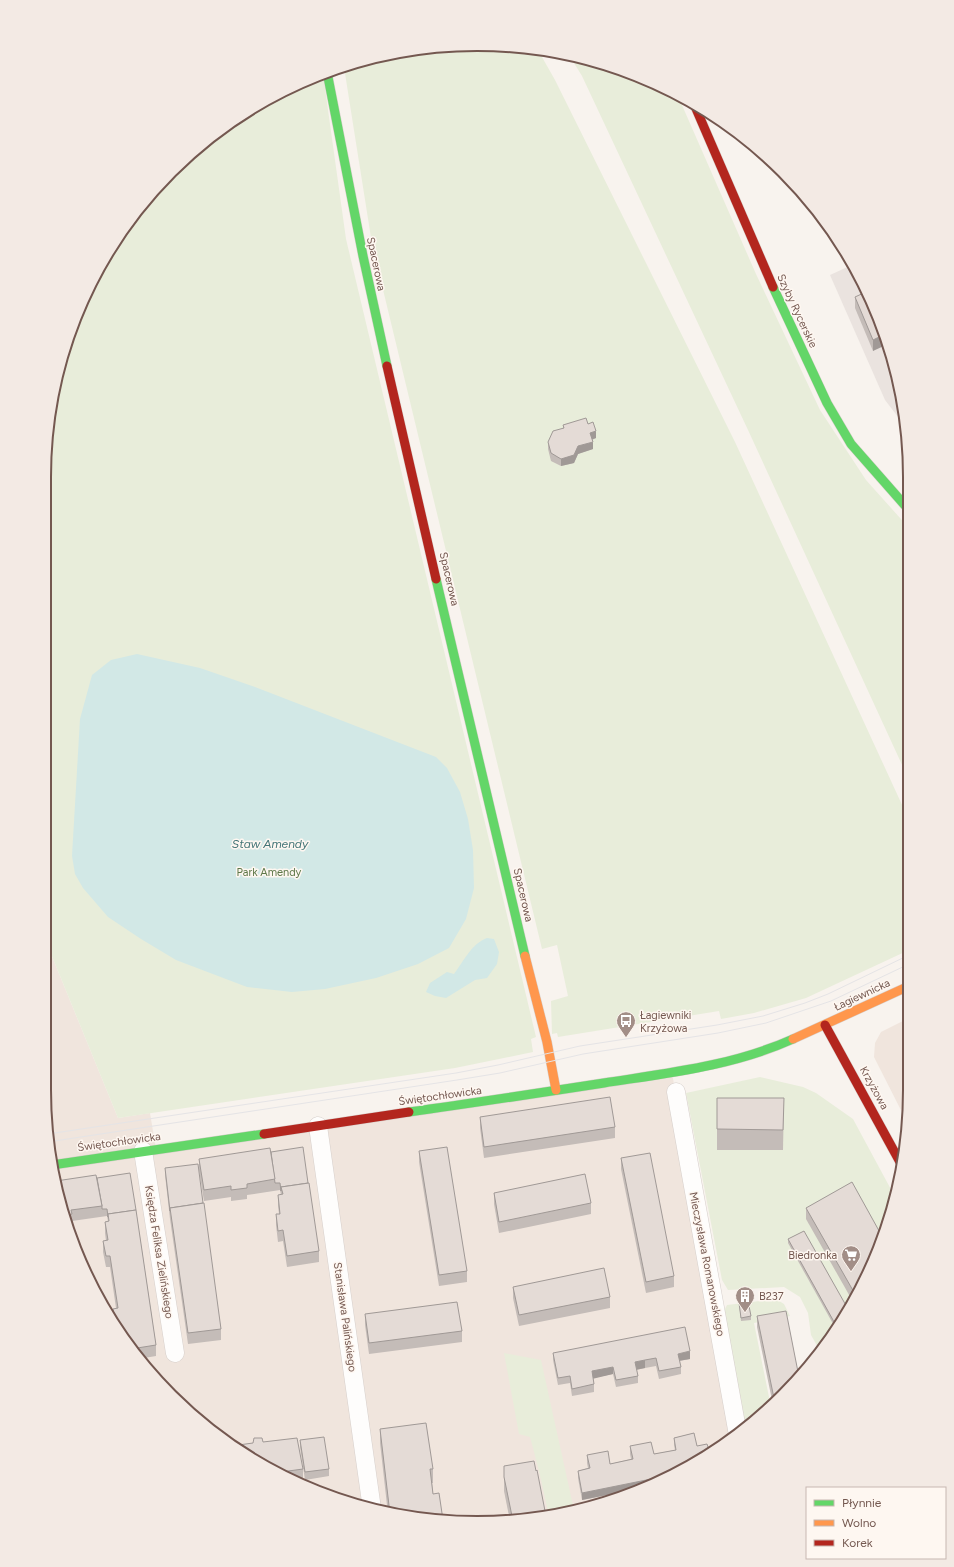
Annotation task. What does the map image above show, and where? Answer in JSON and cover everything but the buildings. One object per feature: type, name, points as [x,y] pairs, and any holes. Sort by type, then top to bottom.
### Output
[{"type":"street","name":"Spacerowa","points":[[328,78],[358,239],[415,494],[434,565],[525,955],[550,1053],[556,1090]]},
{"type":"street","name":"Szyby Rycerskie","points":[[698,113],[767,273],[827,403],[851,444],[903,503]]},
{"type":"street","name":"Łagiewnicka","points":[[825,1025],[903,989]]},
{"type":"street","name":"Świętochłowicka","points":[[58,1164],[672,1073],[713,1065],[754,1054],[825,1025]]},
{"type":"street","name":"Krzyżowa","points":[[825,1025],[897,1157]]},
{"type":"street","name":"Mieczysława Romanowskiego","points":[[676,1092],[737,1427]]},
{"type":"street","name":"Stanisława Palińskiego","points":[[318,1126],[371,1502]]},
{"type":"street","name":"Księdza Feliksa Zielińskiego","points":[[143,1151],[175,1353]]},
{"type":"shaded area","points":[[848,267],[859,289],[871,314],[880,340],[895,394],[898,418],[885,400],[830,275]]},
{"type":"shaded area","points":[[51,954],[118,1118],[150,1113],[156,1149],[672,1073],[737,1427],[690,1459],[640,1484],[560,1508],[505,1515],[477,1516],[449,1515],[394,1508],[314,1484],[264,1459],[240,1444],[196,1410],[157,1371],[123,1327],[108,1303],[83,1253],[59,1173],[52,1118]]},
{"type":"shaded area","points":[[903,1021],[902,1113],[874,1057],[875,1043],[881,1032]]},
{"type":"green space","points":[[449,52],[505,52],[542,56],[555,80],[735,442],[903,807],[903,953],[806,998],[754,1013],[721,1019],[719,1011],[558,1037],[557,1033],[552,1034],[551,1001],[568,996],[557,945],[542,949],[372,244],[345,73],[394,59]]},
{"type":"green space","points":[[574,63],[640,83],[681,103],[756,274],[820,410],[866,480],[903,521],[903,767],[748,430],[582,76]]},
{"type":"green space","name":"Park Amendy","points":[[324,80],[346,239],[536,1037],[531,1039],[533,1052],[455,1068],[118,1118],[51,954],[51,477],[52,449],[59,394],[74,340],[83,314],[95,289],[123,240],[157,196],[196,157],[240,123],[289,95]]},
{"type":"green space","points":[[760,1077],[803,1087],[816,1093],[853,1119],[891,1189],[871,1253],[846,1303],[817,1346],[811,1335],[808,1313],[800,1297],[784,1287],[728,1290],[722,1280],[686,1093]]},
{"type":"green space","points":[[776,1299],[784,1304],[790,1316],[754,1323],[769,1399],[744,1422],[724,1311],[727,1305]]},
{"type":"green space","points":[[504,1353],[541,1360],[573,1505],[548,1510],[530,1437],[519,1434]]},
{"type":"water","name":"Staw Amendy","points":[[137,654],[200,668],[255,687],[436,757],[447,768],[460,792],[468,819],[473,850],[474,888],[466,919],[449,948],[418,964],[376,978],[325,989],[292,992],[247,987],[176,960],[108,917],[83,888],[75,874],[72,856],[80,719],[92,675],[111,660]]},
{"type":"water","points":[[487,938],[494,939],[499,952],[497,964],[487,978],[475,980],[446,998],[435,996],[426,992],[430,983],[447,972],[454,974],[476,944]]},
{"type":"tram line","points":[[54,1133],[456,1073],[580,1046],[717,1025],[763,1016],[828,994],[903,958]]},
{"type":"tram line","points":[[54,1141],[500,1073],[583,1054],[718,1033],[766,1023],[831,1001],[903,967]]},
{"type":"traffic: fast","points":[[328,78],[363,256],[387,366]]},
{"type":"traffic: fast","points":[[773,287],[827,403],[851,444],[903,503]]},
{"type":"traffic: fast","points":[[436,579],[525,956]]},
{"type":"traffic: fast","points":[[409,1112],[652,1076],[700,1067],[747,1056],[793,1039]]},
{"type":"traffic: fast","points":[[58,1164],[264,1134]]},
{"type":"traffic: slow","points":[[525,956],[547,1042],[556,1090]]},
{"type":"traffic: slow","points":[[793,1039],[903,989]]},
{"type":"traffic: jam","points":[[698,113],[773,287]]},
{"type":"traffic: jam","points":[[387,366],[436,579]]},
{"type":"traffic: jam","points":[[825,1025],[897,1157]]},
{"type":"traffic: jam","points":[[264,1134],[409,1112]]},
{"type":"place","name":"Łagiewniki Krzyżowa","points":[[626,1038]]},
{"type":"place","name":"Biedronka","points":[[851,1272]]},
{"type":"place","name":"B237","points":[[745,1313]]}]
